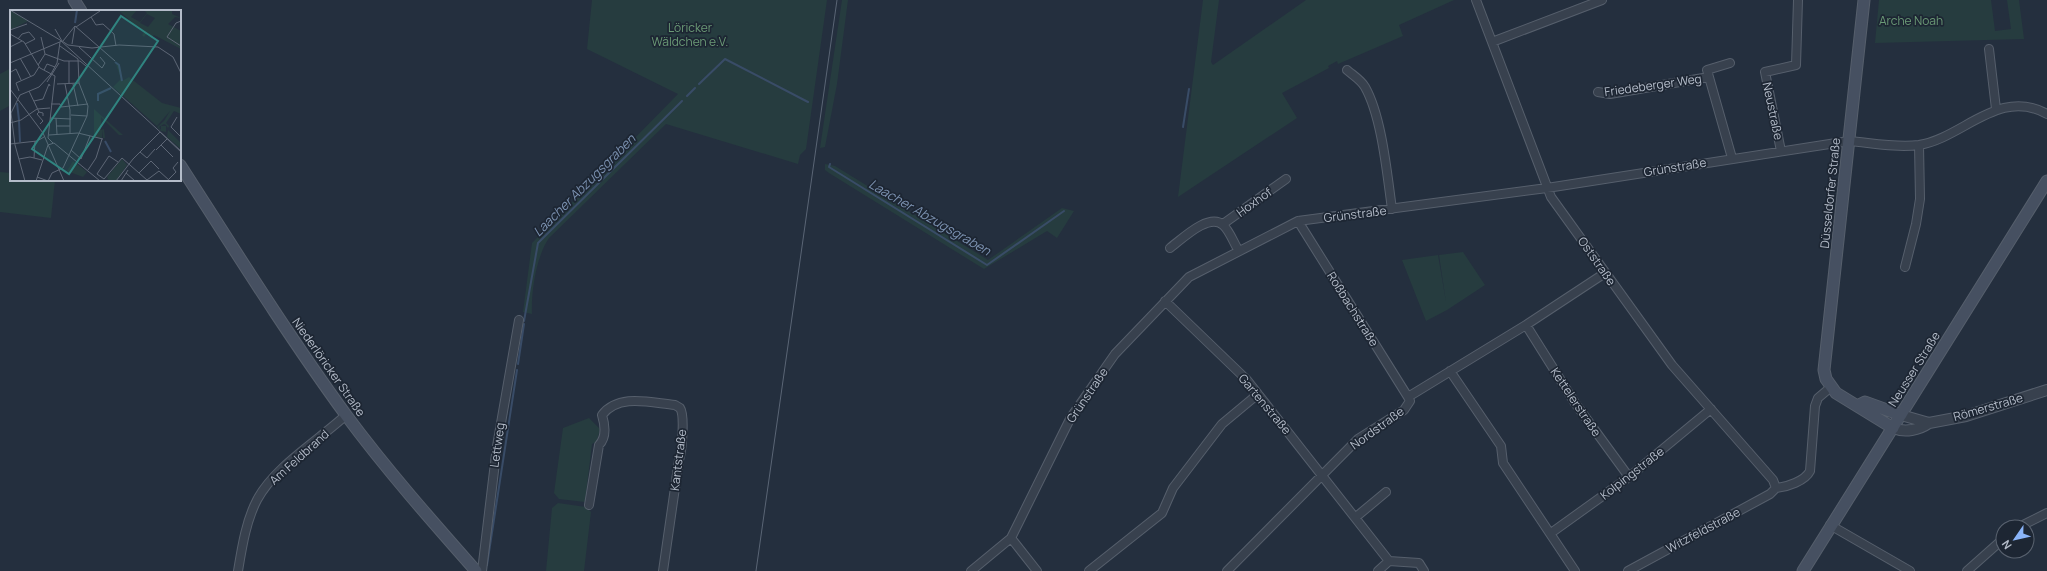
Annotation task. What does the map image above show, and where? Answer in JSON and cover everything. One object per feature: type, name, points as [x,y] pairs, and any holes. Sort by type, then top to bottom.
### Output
[{"type":"main road","points":[[74,0],[79,10]]},
{"type":"main road","name":"Düsseldorfer Straße","points":[[1831,387],[1826,379],[1824,363],[1864,0]]},
{"type":"main road","name":"Niederlöricker Straße","points":[[181,167],[311,365],[346,415],[404,489],[476,571]]},
{"type":"main road","name":"Neusser Straße","points":[[1803,571],[1830,525],[1893,428],[2047,181]]},
{"type":"main road","points":[[1831,387],[1836,393],[1859,405],[1863,411],[1893,428]]},
{"type":"main road","points":[[1859,405],[1865,402],[1901,415]]},
{"type":"street","name":"Oststraße","points":[[1476,0],[1547,188],[1555,203],[1672,365],[1773,480],[1776,488]]},
{"type":"street","points":[[1492,42],[1602,0]]},
{"type":"street","name":"Neustraße","points":[[1781,151],[1765,72],[1796,65],[1798,0]]},
{"type":"street","points":[[1989,48],[1996,109],[2008,106],[2023,107],[2040,110],[2047,114]]},
{"type":"street","name":"Friedeberger Weg","points":[[1730,63],[1706,70],[1732,158]]},
{"type":"street","points":[[1347,70],[1360,80],[1371,100],[1382,143],[1392,209]]},
{"type":"street","name":"Friedeberger Weg","points":[[1598,92],[1610,94],[1709,78]]},
{"type":"street","name":"Grünstraße","points":[[1011,538],[1071,417],[1115,354],[1189,277],[1298,221],[1547,188],[1849,141],[1895,146],[1919,145],[1946,135],[1996,109]]},
{"type":"street","points":[[1905,267],[1916,224],[1920,199],[1919,145]]},
{"type":"street","name":"Hoxhof","points":[[1223,224],[1286,179]]},
{"type":"street","points":[[1170,248],[1202,224],[1214,221],[1223,224],[1239,252]]},
{"type":"street","name":"Roßbachstraße","points":[[1298,221],[1408,397]]},
{"type":"street","name":"Nordstraße","points":[[1227,571],[1358,439],[1404,410],[1410,401],[1408,397],[1526,325],[1605,273]]},
{"type":"street","name":"Gartenstraße","points":[[1165,301],[1247,380],[1323,474],[1390,561]]},
{"type":"street","name":"Lettweg","points":[[482,571],[497,446],[519,320]]},
{"type":"street","name":"Kettelerstraße","points":[[1526,325],[1575,403],[1629,477]]},
{"type":"street","points":[[1450,371],[1501,446],[1503,462],[1575,571]]},
{"type":"street","points":[[1776,488],[1786,487],[1808,475],[1810,471],[1815,406],[1818,398],[1831,387]]},
{"type":"street","name":"Römerstraße","points":[[1893,428],[1898,430],[1910,430],[1923,427],[1929,423],[1966,416],[2047,390]]},
{"type":"street","points":[[1089,571],[1162,513],[1173,488],[1222,424],[1258,394]]},
{"type":"street","name":"Kantstraße","points":[[589,505],[592,501],[599,445],[603,441],[605,426],[602,415],[607,408],[622,401],[675,405],[680,408],[684,416],[682,452],[679,460],[663,571]]},
{"type":"street","name":"Kolpingstraße","points":[[1551,533],[1629,477],[1711,409]]},
{"type":"street","name":"Am Feldbrand","points":[[238,571],[248,523],[257,499],[273,477],[346,415]]},
{"type":"street","name":"Römerstraße","points":[[1901,415],[1929,423]]},
{"type":"street","name":"Witzfeldstraße","points":[[1628,571],[1770,494],[1776,488]]},
{"type":"street","points":[[1356,517],[1386,492]]},
{"type":"street","points":[[2035,519],[2047,513]]},
{"type":"street","points":[[1830,525],[1910,571]]},
{"type":"street","points":[[971,571],[1011,538],[1037,571]]},
{"type":"street","points":[[1967,571],[1995,545]]},
{"type":"street","points":[[1378,571],[1390,561],[1419,563],[1424,571]]},
{"type":"green space","name":"Löricker Wäldchen e.V.","points":[[592,0],[827,0],[806,149],[800,155],[798,164],[666,124],[549,238],[544,246],[535,275],[532,296],[532,314],[523,312],[532,243],[678,94],[587,49]]},
{"type":"green space","points":[[842,0],[848,0],[837,84],[825,147],[820,148]]},
{"type":"green space","points":[[1203,0],[1219,0],[1211,62],[1213,65],[1306,0],[1454,0],[1399,25],[1403,36],[1338,64],[1337,61],[1328,66],[1329,68],[1282,93],[1297,118],[1178,197]]},
{"type":"green space","name":"Arche Noah","points":[[1879,0],[1991,0],[1995,31],[2011,29],[2007,0],[2019,0],[2024,39],[1875,43]]},
{"type":"green space","points":[[10,69],[10,106],[0,111],[0,74]]},
{"type":"green space","points":[[825,164],[835,166],[988,260],[1062,208],[1074,211],[1057,238],[1047,231],[984,269],[829,173],[825,170]]},
{"type":"green space","points":[[0,172],[10,173],[10,181],[55,181],[51,218],[0,212]]},
{"type":"green space","points":[[1463,252],[1485,285],[1447,310],[1426,321],[1402,260],[1438,255],[1446,302],[1439,255]]},
{"type":"green space","points":[[589,418],[600,429],[597,441],[592,444],[585,502],[559,499],[554,493],[563,428]]},
{"type":"green space","points":[[558,503],[586,507],[591,512],[584,571],[546,571],[552,508]]},
{"type":"waterway","name":"Laacher Abzugsgraben","points":[[699,84],[725,59],[808,102]]},
{"type":"waterway","name":"Laacher Abzugsgraben","points":[[687,96],[695,88]]},
{"type":"waterway","name":"Laacher Abzugsgraben","points":[[1183,127],[1189,89]]},
{"type":"waterway","name":"Laacher Abzugsgraben","points":[[524,321],[538,243],[682,101]]},
{"type":"waterway","name":"Laacher Abzugsgraben","points":[[830,164],[829,167],[987,265],[1064,211]]},
{"type":"waterway","name":"Laacher Abzugsgraben","points":[[518,364],[524,324]]},
{"type":"waterway","name":"Laacher Abzugsgraben","points":[[487,565],[517,370]]},
{"type":"tram line","points":[[756,571],[837,0]]}]
